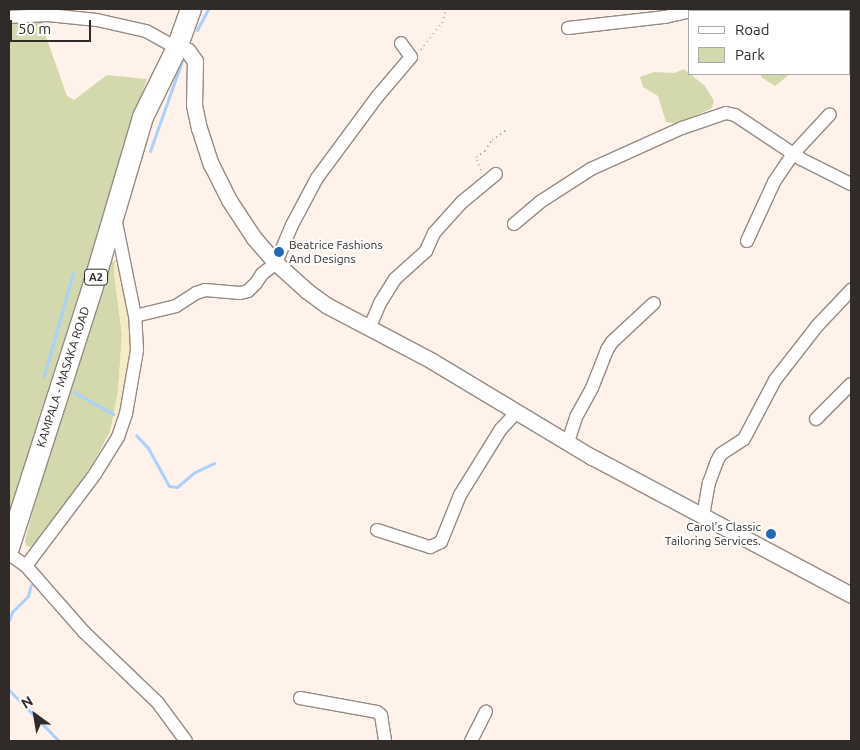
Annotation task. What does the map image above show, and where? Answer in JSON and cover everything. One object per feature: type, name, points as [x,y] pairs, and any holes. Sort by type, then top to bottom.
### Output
[{"type":"main road","name":"KAMPALA - MASAKA ROAD","points":[[9,548],[143,117],[177,48],[191,9]]},
{"type":"street","points":[[568,28],[665,17],[688,11]]},
{"type":"street","points":[[9,17],[48,15],[97,20],[146,30],[177,48],[188,51],[195,61],[194,105],[199,128],[211,164],[243,222],[276,263],[326,305],[432,361],[568,442],[851,596]]},
{"type":"street","points":[[134,316],[176,306],[196,292],[205,290],[240,293],[248,291],[262,274],[276,263],[292,225],[317,178],[377,97],[411,57],[401,43]]},
{"type":"street","points":[[514,224],[540,202],[584,173],[682,128],[726,113],[735,115],[793,154],[851,184]]},
{"type":"street","points":[[747,241],[774,182],[793,154],[830,114]]},
{"type":"street","points":[[369,329],[380,303],[395,279],[426,251],[434,234],[462,202],[491,178]]},
{"type":"street","points":[[26,566],[95,474],[118,436],[126,414],[135,372],[137,350],[134,316],[114,212]]},
{"type":"street","points":[[703,516],[709,483],[716,461],[721,454],[744,439],[775,380],[812,332],[851,290]]},
{"type":"street","points":[[568,442],[576,417],[592,388],[607,350],[612,342],[654,303]]},
{"type":"street","points":[[816,419],[851,384]]},
{"type":"street","points":[[377,530],[430,547],[441,542],[460,495],[501,429],[517,412]]},
{"type":"street","points":[[9,554],[26,566],[84,632],[158,703],[186,741]]},
{"type":"street","points":[[300,698],[377,712],[381,715],[385,741]]},
{"type":"street","points":[[471,741],[486,712]]},
{"type":"path","points":[[411,57],[424,48],[442,23],[446,9]]},
{"type":"path","points":[[491,178],[476,157],[485,151],[492,140],[508,129]]},
{"type":"green space","points":[[9,22],[41,22],[67,96],[74,100],[107,75],[147,79],[9,521]]},
{"type":"green space","points":[[684,69],[688,72],[688,75],[691,75],[705,86],[714,101],[712,108],[678,124],[666,122],[658,96],[643,87],[640,77],[654,72],[674,73]]},
{"type":"green space","points":[[761,75],[789,75],[775,86],[761,77]]},
{"type":"green space","points":[[115,260],[114,273],[122,334],[118,392],[110,432],[92,465],[48,528],[31,547],[26,546],[25,540],[44,471],[92,318],[112,262]]},
{"type":"sand","points":[[120,259],[134,338],[128,389],[110,432],[118,392],[122,334],[114,273],[115,260]]},
{"type":"waterway","points":[[197,30],[208,9]]},
{"type":"waterway","points":[[150,151],[183,58]]},
{"type":"waterway","points":[[44,376],[73,273]]},
{"type":"waterway","points":[[74,392],[113,414]]},
{"type":"waterway","points":[[136,435],[148,448],[169,486],[177,487],[195,472],[214,463]]},
{"type":"waterway","points":[[9,620],[12,612],[28,596],[31,585]]},
{"type":"waterway","points":[[9,690],[59,741]]},
{"type":"place","name":"Beatrice Fashions And Designs","points":[[279,252]]},
{"type":"place","name":"Carol's Classic Tailoring Services.","points":[[771,534]]}]
